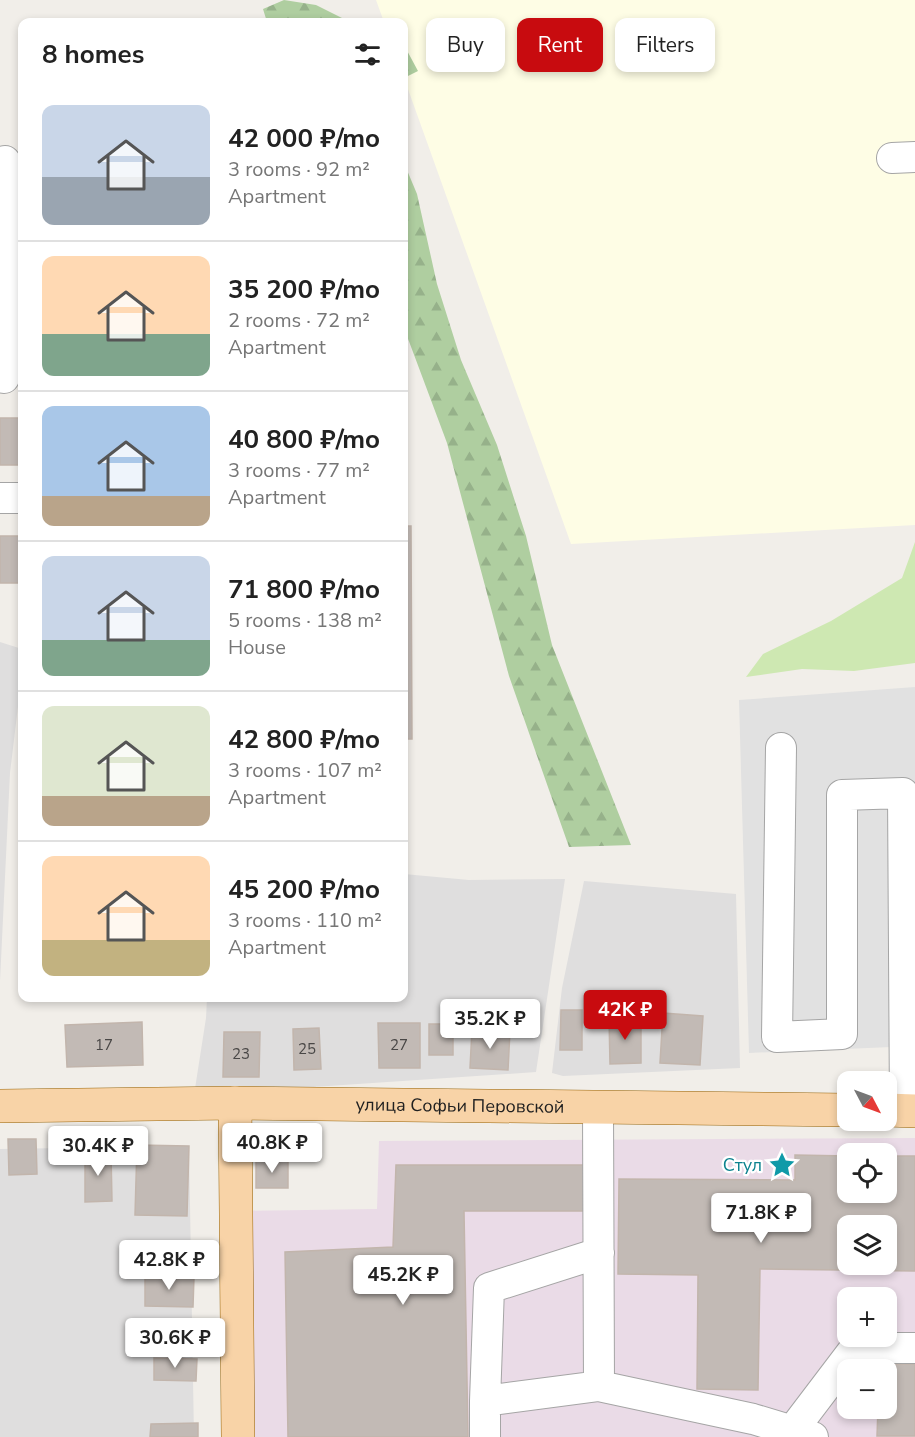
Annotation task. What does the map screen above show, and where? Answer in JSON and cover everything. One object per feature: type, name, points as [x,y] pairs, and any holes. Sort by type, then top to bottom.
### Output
[{"type":"main road","name":"улица Софьи Перовской","points":[[0,1106],[235,1102],[837,1110]]},
{"type":"main road","points":[[235,1102],[238,1437]]},
{"type":"lane","points":[[6,161],[14,244],[9,378]]},
{"type":"lane","points":[[0,498],[18,498]]},
{"type":"lane","points":[[781,748],[777,1037],[842,1034],[842,795],[903,793],[902,1110]]},
{"type":"lane","points":[[598,1108],[599,1386]]},
{"type":"lane","points":[[485,1437],[489,1288],[599,1253]]},
{"type":"lane","points":[[485,1401],[599,1386],[753,1419],[803,1434],[855,1348],[915,1348]]},
{"type":"shaded area","points":[[376,0],[915,0],[915,525],[571,544],[408,89],[408,18],[383,18]]},
{"type":"shaded area","points":[[0,642],[18,648],[18,706],[10,773],[0,981]]},
{"type":"shaded area","points":[[915,687],[915,1046],[749,1053],[739,700]]},
{"type":"shaded area","points":[[408,874],[469,880],[565,879],[536,1072],[194,1095],[207,1002],[408,1002]]},
{"type":"shaded area","points":[[584,881],[736,894],[740,1068],[563,1076],[552,1073],[562,988]]},
{"type":"shaded area","points":[[915,1138],[915,1437],[232,1437],[228,1211],[377,1209],[379,1141]]},
{"type":"shaded area","points":[[189,1146],[194,1437],[0,1437],[0,1149]]},
{"type":"green space","points":[[284,0],[316,5],[342,18],[266,18],[263,9]]},
{"type":"green space","points":[[408,52],[418,71],[408,76]]},
{"type":"green space","points":[[408,173],[417,194],[437,284],[461,360],[497,445],[526,536],[552,645],[631,845],[569,847],[509,676],[447,443],[408,339]]},
{"type":"green space","points":[[915,542],[915,663],[854,671],[802,669],[746,677],[763,654],[831,621],[902,578]]},
{"type":"building","points":[[0,418],[18,418],[18,465],[0,465]]},
{"type":"building","points":[[408,526],[411,526],[412,739],[408,739]]},
{"type":"building","points":[[0,536],[18,536],[18,583],[0,583]]},
{"type":"building","points":[[561,1010],[582,1010],[582,1050],[560,1050]]},
{"type":"building","points":[[663,1013],[703,1016],[700,1065],[660,1063]]},
{"type":"building","points":[[609,1018],[641,1018],[641,1063],[610,1064]]},
{"type":"building","points":[[142,1022],[143,1065],[67,1067],[65,1025]]},
{"type":"building","points":[[378,1023],[420,1023],[420,1068],[379,1068]]},
{"type":"building","points":[[429,1024],[453,1024],[453,1055],[429,1055]]},
{"type":"building","points":[[319,1028],[321,1069],[294,1070],[293,1029]]},
{"type":"building","points":[[472,1029],[510,1031],[508,1070],[470,1068]]},
{"type":"building","points":[[224,1032],[260,1032],[259,1077],[223,1077]]},
{"type":"building","points":[[8,1139],[36,1139],[37,1174],[9,1175]]},
{"type":"building","points":[[137,1145],[189,1146],[187,1216],[135,1215]]},
{"type":"building","points":[[85,1153],[111,1153],[112,1201],[85,1202]]},
{"type":"building","points":[[795,1155],[837,1156],[837,1203],[897,1203],[897,1156],[915,1156],[915,1271],[897,1271],[897,1215],[837,1215],[837,1270],[760,1269],[758,1390],[697,1389],[698,1275],[618,1274],[619,1179],[795,1180]]},
{"type":"building","points":[[256,1159],[288,1159],[288,1188],[256,1188]]},
{"type":"building","points":[[396,1165],[591,1165],[591,1211],[464,1211],[468,1437],[288,1437],[285,1252],[393,1247]]},
{"type":"building","points":[[145,1276],[194,1277],[193,1307],[145,1306]]},
{"type":"building","points":[[154,1358],[197,1359],[196,1381],[154,1380]]},
{"type":"building","points":[[897,1364],[915,1364],[915,1436],[877,1436],[878,1419],[897,1419]]},
{"type":"building","points":[[198,1423],[198,1437],[150,1437],[151,1424]]},
{"type":"place","name":"Стул","points":[[782,1165]]}]
